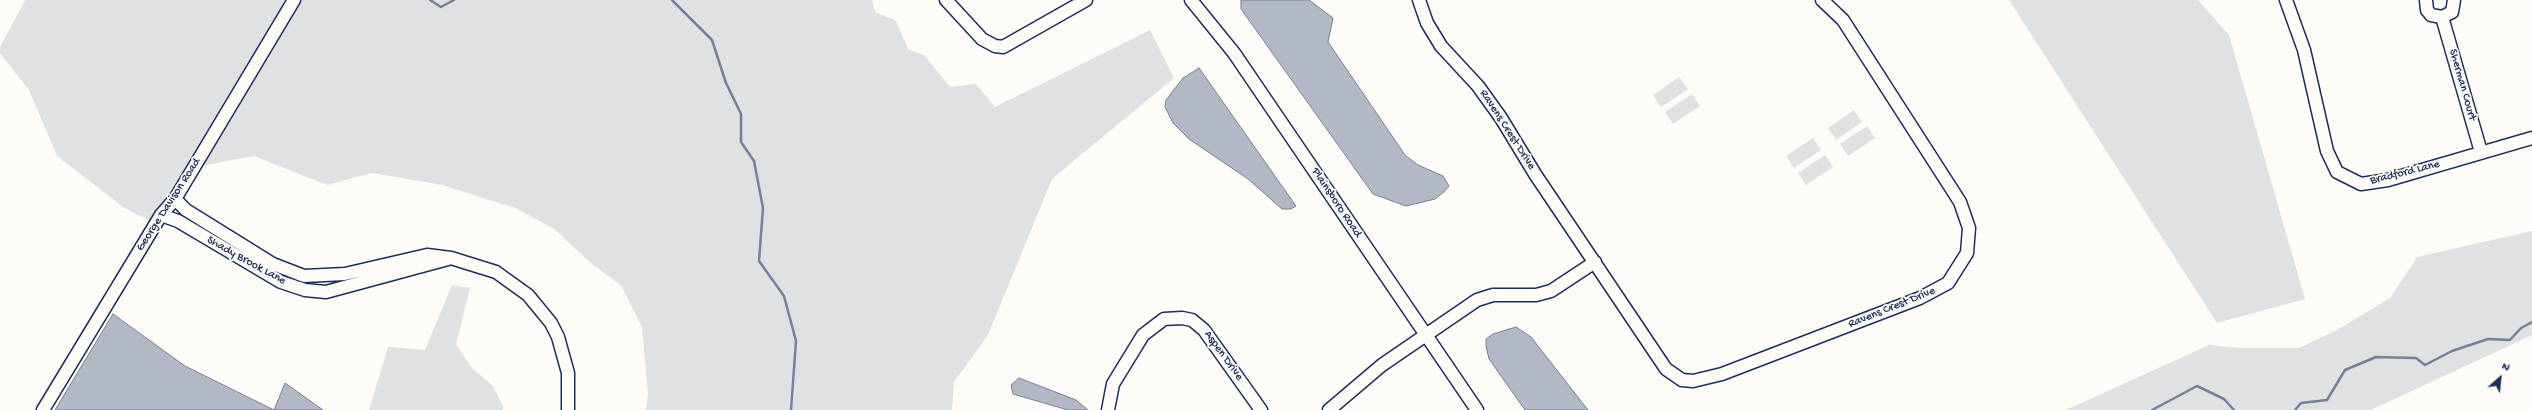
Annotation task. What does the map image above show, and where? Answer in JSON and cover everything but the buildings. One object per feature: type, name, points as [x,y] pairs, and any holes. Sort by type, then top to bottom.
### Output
[{"type":"street","name":"George Davison Road","points":[[44,410],[161,215],[175,199],[294,0]]},
{"type":"street","points":[[946,0],[982,39],[995,46],[1003,47],[1086,0]]},
{"type":"street","name":"Plainsboro Road","points":[[1191,0],[1234,52],[1477,410]]},
{"type":"street","name":"Ravens Crest Drive","points":[[1419,0],[1427,23],[1441,46],[1478,86],[1501,118],[1535,174],[1666,369],[1682,380],[1693,381],[1722,374],[1920,298],[1948,283],[1967,253],[1970,240],[1966,214],[1843,20],[1822,0]]},
{"type":"street","name":"Bradford Lane","points":[[2286,0],[2304,50],[2327,151],[2338,172],[2361,184],[2388,180],[2532,138]]},
{"type":"street","points":[[2426,0],[2427,10],[2431,15],[2442,17],[2452,12],[2454,0]]},
{"type":"street","name":"Sherman Court","points":[[2442,17],[2481,152]]},
{"type":"street","name":"Shady Brook Lane","points":[[175,199],[186,210],[273,264],[304,276],[339,275],[361,278]]},
{"type":"street","name":"Shady Brook Lane","points":[[161,215],[178,221],[282,282],[305,290],[326,292],[361,278],[451,258],[496,272],[528,295],[543,313],[558,337],[568,373],[568,410]]},
{"type":"street","points":[[250,264],[256,253]]},
{"type":"street","points":[[1329,410],[1362,380],[1477,300],[1493,295],[1536,295],[1551,291],[1595,262]]},
{"type":"street","name":"Aspen Drive","points":[[1108,410],[1113,384],[1143,335],[1164,319],[1182,318],[1192,320],[1204,330],[1261,410]]},
{"type":"shaded area","points":[[25,0],[872,0],[875,12],[895,20],[909,50],[924,55],[950,87],[976,84],[995,107],[1150,30],[1174,78],[1052,179],[988,335],[954,382],[952,410],[646,410],[648,394],[642,327],[621,285],[593,265],[554,229],[515,208],[442,185],[372,173],[327,185],[254,156],[201,166],[153,223],[123,207],[57,156],[29,90],[0,53],[0,47]]},
{"type":"shaded area","points":[[1241,0],[1309,0],[1333,18],[1328,42],[1405,155],[1418,165],[1443,176],[1449,186],[1444,192],[1435,199],[1406,206],[1373,194],[1241,9]]},
{"type":"shaded area","points":[[2009,0],[2198,0],[2229,35],[2305,299],[2217,323]]},
{"type":"shaded area","points":[[1199,68],[1296,206],[1291,209],[1282,209],[1248,179],[1189,139],[1173,123],[1165,107],[1166,100],[1183,78]]},
{"type":"shaded area","points":[[1679,77],[1688,89],[1661,107],[1653,95]]},
{"type":"shaded area","points":[[1692,94],[1700,106],[1673,124],[1665,112]]},
{"type":"shaded area","points":[[1854,110],[1862,122],[1836,140],[1828,128]]},
{"type":"shaded area","points":[[1867,126],[1875,138],[1848,156],[1840,144]]},
{"type":"shaded area","points":[[1813,138],[1821,150],[1794,168],[1786,156]]},
{"type":"shaded area","points":[[1825,155],[1833,167],[1806,185],[1798,173]]},
{"type":"shaded area","points":[[2532,231],[2532,335],[2371,410],[2066,410],[2209,345],[2238,348],[2299,348],[2337,330],[2390,298],[2417,257]]},
{"type":"shaded area","points":[[452,285],[470,288],[456,345],[473,369],[493,386],[504,408],[502,410],[369,410],[388,347],[425,350]]},
{"type":"shaded area","points":[[113,314],[185,366],[274,410],[55,410]]},
{"type":"shaded area","points":[[1516,327],[1531,337],[1588,410],[1525,410],[1489,359],[1486,346],[1486,339],[1493,334]]},
{"type":"shaded area","points":[[1019,378],[1076,400],[1088,410],[1068,410],[1013,394],[1011,385]]},
{"type":"shaded area","points":[[285,383],[323,410],[274,410]]},
{"type":"waterway","points":[[430,0],[441,7],[454,0]]},
{"type":"waterway","points":[[672,0],[712,40],[726,83],[741,114],[741,142],[754,161],[763,208],[759,261],[784,296],[796,341],[791,410]]},
{"type":"waterway","points":[[2295,410],[2301,403],[2327,400],[2345,370],[2376,357],[2416,358],[2425,365],[2452,351],[2488,339],[2510,340],[2521,328],[2532,322]]},
{"type":"waterway","points":[[2152,410],[2197,386],[2224,399],[2234,410]]}]
